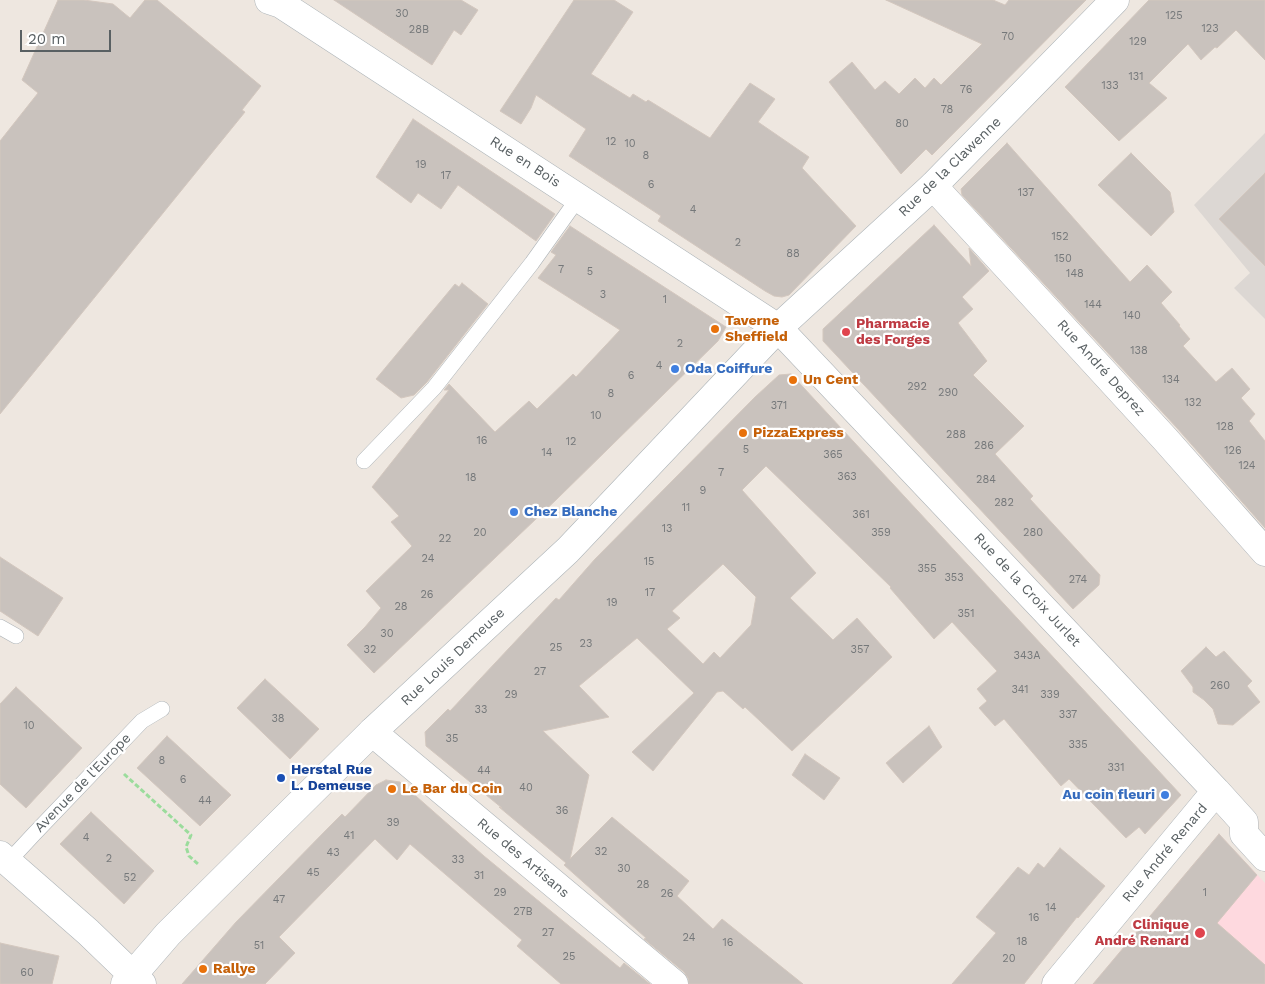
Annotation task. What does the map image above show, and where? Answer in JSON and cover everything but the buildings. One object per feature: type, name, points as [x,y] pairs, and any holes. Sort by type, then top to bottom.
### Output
[{"type":"street","name":"Rue en Bois","points":[[269,0],[281,4],[778,328]]},
{"type":"street","name":"Rue de la Clawenne","points":[[778,328],[933,186],[1115,0]]},
{"type":"street","name":"Rue André Deprez","points":[[933,186],[1166,439],[1265,552]]},
{"type":"street","name":"Rue Louis Demeuse","points":[[133,981],[168,934],[372,732],[568,550],[778,328]]},
{"type":"street","name":"Rue de la Croix Jurlet","points":[[778,328],[1216,791],[1244,822],[1244,834],[1265,856]]},
{"type":"street","name":"Rue des Artisans","points":[[372,732],[674,984]]},
{"type":"street","name":"Rue André Renard","points":[[1056,984],[1216,791]]},
{"type":"street","name":"Avenue de l'Europe","points":[[4,859],[88,932],[133,981]]},
{"type":"lane","points":[[364,461],[434,388],[532,263],[579,197]]},
{"type":"lane","points":[[0,627],[16,636]]},
{"type":"lane","name":"Avenue de l'Europe","points":[[4,859],[142,721],[162,709]]},
{"type":"path","points":[[106,759],[151,797],[191,835],[186,847],[189,856],[218,884]]},
{"type":"shaded area","points":[[1265,133],[1265,319],[1234,288],[1250,273],[1194,205]]},
{"type":"shaded area","name":"Clinique André Renard","points":[[1219,834],[1265,883],[1265,984],[1093,984]]},
{"type":"place","name":"Taverne Sheffield","points":[[715,329]]},
{"type":"place","name":"Pharmacie des Forges","points":[[846,332]]},
{"type":"place","name":"Oda Coiffure","points":[[675,369]]},
{"type":"place","name":"Un Cent","points":[[793,380]]},
{"type":"place","name":"PizzaExpress","points":[[743,433]]},
{"type":"place","name":"Chez Blanche","points":[[514,512]]},
{"type":"place","name":"Herstal Rue L. Demeuse","points":[[281,778]]},
{"type":"place","name":"Le Bar du Coin","points":[[392,789]]},
{"type":"place","name":"Au coin fleuri","points":[[1165,795]]},
{"type":"place","name":"Clinique André Renard","points":[[1200,933]]},
{"type":"place","name":"Rallye","points":[[203,969]]}]
